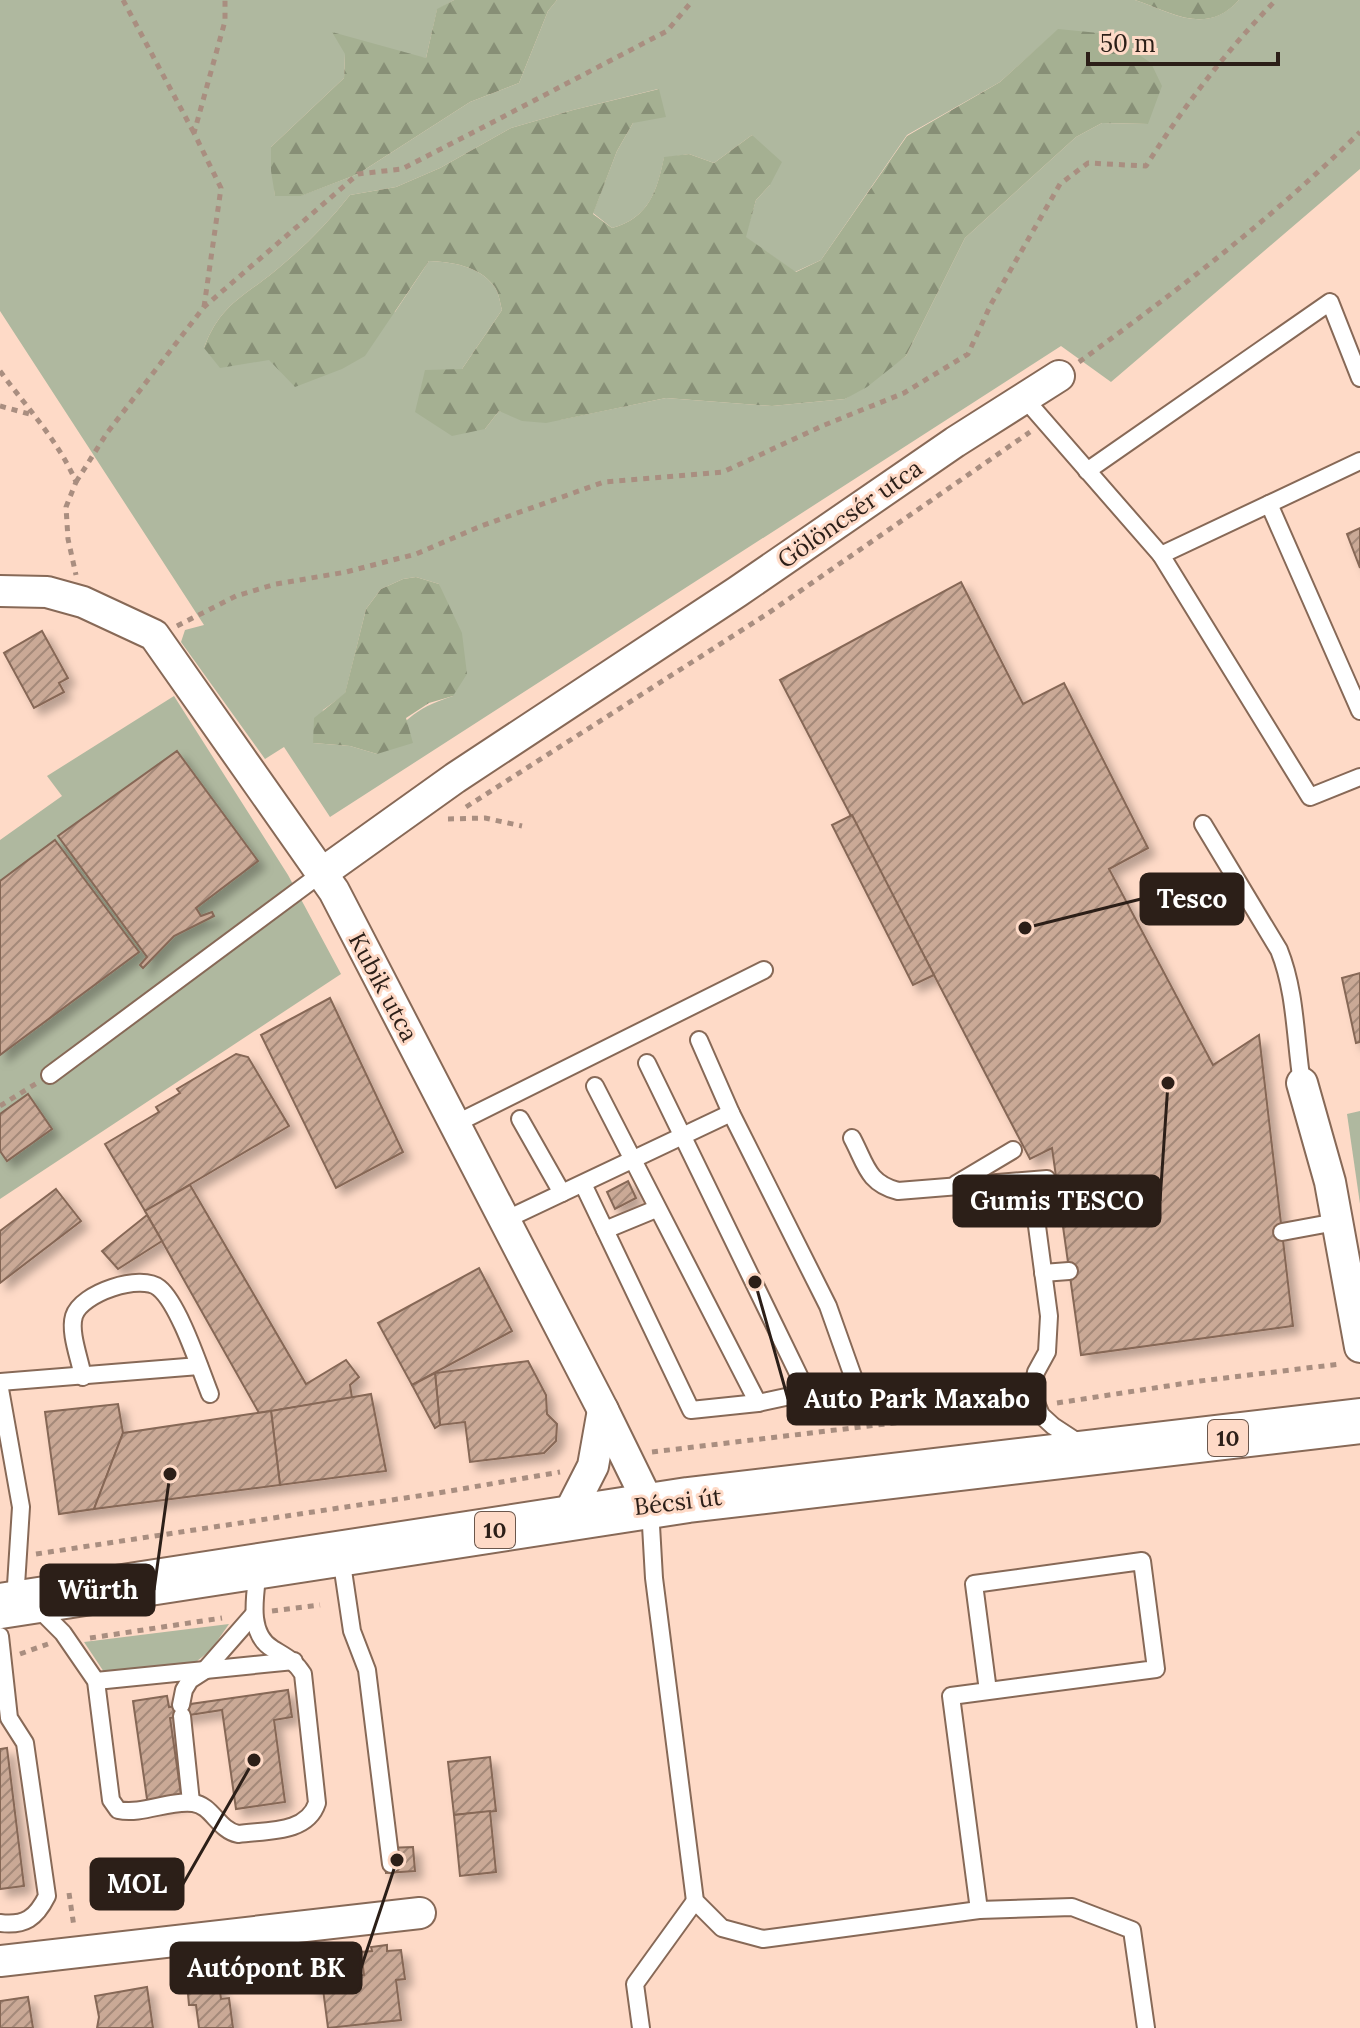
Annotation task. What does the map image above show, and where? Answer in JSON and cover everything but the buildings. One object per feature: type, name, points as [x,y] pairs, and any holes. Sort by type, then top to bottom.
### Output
[{"type":"main road","name":"Bécsi út","points":[[12,1612],[258,1567],[567,1517],[1360,1421]]},
{"type":"street","name":"Gölöncsér utca","points":[[322,873],[455,778],[737,592],[955,442],[1059,376]]},
{"type":"street","name":"Kubik utca","points":[[0,591],[47,592],[83,602],[154,635],[322,873],[505,1220],[650,1506]]},
{"type":"street","points":[[1302,1083],[1330,1182],[1353,1355]]},
{"type":"street","points":[[567,1517],[593,1466],[603,1410]]},
{"type":"street","points":[[0,1961],[420,1913]]},
{"type":"lane","points":[[1087,471],[1330,302],[1360,378]]},
{"type":"lane","points":[[1025,399],[1161,555],[1310,797],[1360,777]]},
{"type":"lane","points":[[1161,555],[1360,461]]},
{"type":"lane","points":[[1269,504],[1359,705]]},
{"type":"lane","points":[[1203,824],[1285,964],[1291,988],[1302,1083]]},
{"type":"lane","points":[[50,1075],[322,873]]},
{"type":"lane","points":[[455,1124],[764,970]]},
{"type":"lane","points":[[583,1184],[691,1410],[758,1403],[855,1382],[828,1306],[731,1113],[699,1040]]},
{"type":"lane","points":[[647,1063],[807,1392]]},
{"type":"lane","points":[[595,1086],[758,1403]]},
{"type":"lane","points":[[505,1220],[731,1113]]},
{"type":"lane","points":[[520,1119],[562,1193]]},
{"type":"lane","points":[[852,1138],[873,1180],[880,1186],[898,1191],[1039,1180],[1049,1339],[1047,1352],[1033,1383],[1036,1406],[1053,1426],[1097,1454]]},
{"type":"lane","points":[[948,1188],[1013,1150]]},
{"type":"lane","points":[[605,1230],[656,1209]]},
{"type":"lane","points":[[1282,1232],[1336,1222]]},
{"type":"lane","points":[[1043,1273],[1069,1271]]},
{"type":"lane","points":[[83,1377],[73,1331],[73,1318],[78,1307],[86,1298],[137,1282],[149,1282],[161,1289],[173,1306],[210,1394]]},
{"type":"lane","points":[[0,1382],[199,1366]]},
{"type":"lane","points":[[0,1389],[21,1507],[12,1612],[3,1660],[9,1718],[25,1743],[47,1896],[39,1913],[22,1923],[0,1923]]},
{"type":"lane","points":[[650,1506],[654,1578],[695,1901],[722,1928],[763,1939],[979,1910],[1072,1907],[1132,1930],[1146,2028]]},
{"type":"lane","points":[[341,1555],[352,1631],[367,1670],[391,1864]]},
{"type":"lane","points":[[979,1910],[951,1696],[1156,1669],[1142,1561],[974,1584],[988,1691]]},
{"type":"lane","points":[[12,1612],[69,1641],[96,1681],[111,1800],[118,1810],[131,1812],[191,1802],[202,1805],[229,1832],[238,1834],[301,1825],[314,1813],[317,1803],[303,1674],[294,1661],[264,1642],[254,1614],[258,1567]]},
{"type":"lane","points":[[191,1802],[182,1711],[184,1690],[254,1614]]},
{"type":"lane","points":[[96,1681],[294,1661]]},
{"type":"lane","points":[[641,2028],[635,1984],[695,1901]]},
{"type":"path","points":[[123,0],[221,188],[204,307]]},
{"type":"path","points":[[194,133],[225,21],[225,0]]},
{"type":"path","points":[[83,602],[68,539],[66,507],[76,482],[107,433],[204,307],[358,174],[402,169],[472,133],[667,31],[693,0]]},
{"type":"path","points":[[154,635],[236,596],[276,584],[346,572],[416,554],[481,526],[604,482],[723,472],[822,426],[904,393],[968,354],[991,304],[1060,184],[1088,163],[1146,166],[1172,125],[1235,42],[1276,0]]},
{"type":"path","points":[[1059,376],[1192,279],[1278,208],[1360,132]]},
{"type":"path","points":[[0,371],[65,456],[76,482]]},
{"type":"path","points":[[0,406],[34,416]]},
{"type":"path","points":[[435,827],[767,614],[1045,422]]},
{"type":"path","points":[[448,819],[485,818],[522,826]]},
{"type":"path","points":[[0,1106],[50,1075]]},
{"type":"path","points":[[626,1456],[1036,1406],[1353,1355]]},
{"type":"path","points":[[18,1557],[86,1544],[438,1493],[593,1466]]},
{"type":"path","points":[[3,1660],[42,1645],[320,1605]]},
{"type":"path","points":[[67,1881],[77,1951]]},
{"type":"green space","points":[[0,0],[454,0],[437,10],[426,58],[345,54],[344,78],[271,147],[275,196],[300,196],[358,174],[470,102],[519,83],[548,11],[557,0],[1135,0],[1176,15],[1202,19],[1227,11],[1239,0],[1360,0],[1360,169],[1111,382],[1061,346],[330,817],[284,747],[265,759],[181,642],[185,630],[204,625],[0,311]],"holes":[[[1058,30],[1148,124],[1102,123],[1076,137],[965,238],[906,356],[845,399],[772,406],[666,398],[559,420],[499,411],[485,429],[462,369],[502,310],[497,291],[488,279],[464,266],[429,261],[395,312],[204,348],[225,312],[305,244],[350,195],[396,187],[440,168],[511,128],[658,89],[617,151],[593,213],[612,228],[625,223],[649,202],[664,158],[689,154],[714,163],[752,135],[770,185],[756,200],[745,237],[795,272],[821,260],[907,135],[1000,82]],[[416,577],[439,584],[453,696],[427,706],[409,718],[377,754],[350,746],[313,743],[323,710],[345,694],[366,609],[381,589]]]},
{"type":"green space","points":[[454,0],[557,0],[548,11],[519,83],[470,102],[358,174],[301,196],[275,196],[271,147],[344,78],[345,54],[332,32],[426,58],[437,9]]},
{"type":"green space","points":[[1135,0],[1239,0],[1227,11],[1202,19],[1176,15]]},
{"type":"green space","points":[[1058,29],[1109,34],[1151,63],[1162,86],[1148,124],[1102,123],[1076,137],[965,238],[906,356],[867,387],[845,399],[772,406],[666,398],[546,423],[522,421],[499,411],[485,429],[452,436],[415,412],[425,370],[462,369],[502,310],[496,288],[481,274],[456,264],[429,261],[365,356],[342,369],[295,387],[269,360],[220,368],[204,348],[225,312],[305,244],[350,195],[396,187],[440,168],[511,128],[659,89],[666,117],[633,123],[617,151],[593,214],[612,228],[625,223],[649,202],[664,157],[689,154],[714,163],[752,135],[782,162],[770,185],[756,200],[746,237],[796,272],[821,260],[907,136],[1000,82]]},
{"type":"green space","points":[[416,577],[439,584],[462,633],[467,674],[453,696],[429,703],[406,718],[413,743],[377,754],[350,746],[313,743],[314,718],[345,693],[366,609],[381,589]]},
{"type":"green space","points":[[174,696],[288,875],[341,974],[0,1199],[0,840],[62,796],[47,776]]},
{"type":"green space","points":[[1360,1111],[1360,1204],[1347,1114]]},
{"type":"green space","points":[[229,1624],[211,1650],[192,1665],[104,1672],[84,1642]]},
{"type":"place","name":"Tesco","points":[[1025,928]]},
{"type":"place","name":"Gumis TESCO","points":[[1168,1083]]},
{"type":"place","name":"Auto Park Maxabo","points":[[755,1282]]},
{"type":"place","name":"Würth","points":[[170,1474]]},
{"type":"place","name":"MOL","points":[[254,1760]]},
{"type":"place","name":"Autópont BK","points":[[397,1860]]}]
